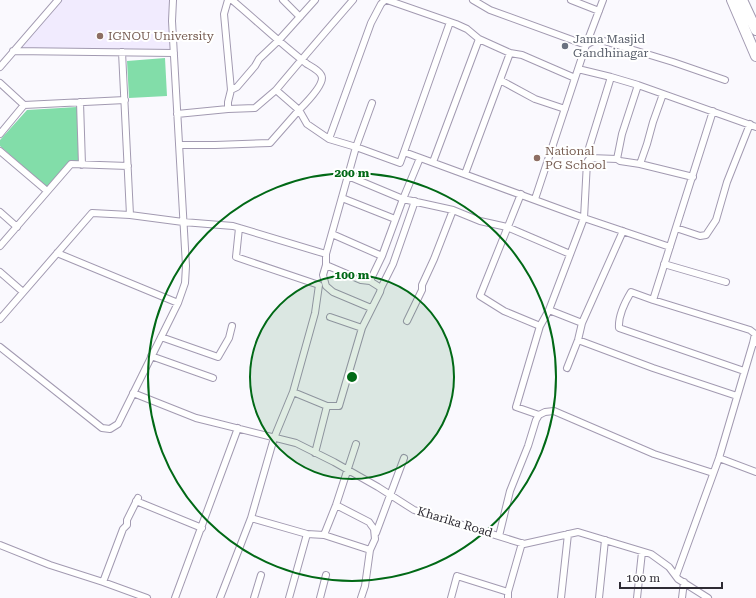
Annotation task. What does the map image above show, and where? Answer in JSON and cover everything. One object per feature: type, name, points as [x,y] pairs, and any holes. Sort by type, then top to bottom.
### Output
[{"type":"main road","points":[[732,0],[756,56]]},
{"type":"main road","points":[[742,0],[756,30]]},
{"type":"street","points":[[0,67],[58,0]]},
{"type":"street","points":[[0,347],[102,428],[110,430],[118,424],[178,303],[185,283],[186,266],[172,21],[173,0]]},
{"type":"street","points":[[228,0],[224,14],[231,90],[228,109]]},
{"type":"street","points":[[179,145],[270,143],[309,99],[319,86],[322,79],[318,72],[232,0]]},
{"type":"street","points":[[283,0],[300,17]]},
{"type":"street","points":[[231,90],[237,87],[259,59],[279,40],[315,0]]},
{"type":"street","points":[[177,114],[255,108],[276,90],[353,0]]},
{"type":"street","points":[[329,139],[371,23],[381,4],[386,0],[456,24],[467,29],[479,39],[510,53],[522,55],[575,78]]},
{"type":"street","points":[[472,0],[490,10],[586,45],[593,42],[604,41],[725,80]]},
{"type":"street","points":[[571,0],[599,11]]},
{"type":"street","points":[[535,199],[586,45],[603,0]]},
{"type":"street","points":[[276,90],[299,110],[306,124],[329,139],[400,163],[450,22]]},
{"type":"street","points":[[433,162],[479,39]]},
{"type":"street","points":[[14,52],[174,53]]},
{"type":"street","points":[[122,52],[130,215]]},
{"type":"street","points":[[465,174],[510,53]]},
{"type":"street","points":[[578,69],[611,76],[753,125],[727,182],[716,220],[706,235],[700,236],[676,228]]},
{"type":"street","points":[[539,415],[516,407],[540,326],[549,310],[584,218],[587,162],[590,158],[589,148],[611,76]]},
{"type":"street","points":[[500,80],[535,99],[565,109]]},
{"type":"street","points":[[0,83],[24,105],[125,100]]},
{"type":"street","points":[[617,158],[622,134],[638,85]]},
{"type":"street","points":[[640,164],[647,144],[652,122],[663,94]]},
{"type":"street","points":[[80,102],[82,165]]},
{"type":"street","points":[[371,308],[333,292],[326,286],[323,275],[326,266],[326,254],[356,147],[372,103]]},
{"type":"street","points":[[0,134],[24,105]]},
{"type":"street","points":[[653,300],[713,111]]},
{"type":"street","points":[[0,151],[48,191]]},
{"type":"street","points":[[404,152],[584,218],[670,246]]},
{"type":"street","points":[[370,281],[382,256],[395,219],[420,158]]},
{"type":"street","points":[[590,158],[617,158],[620,160],[693,177]]},
{"type":"street","points":[[0,246],[71,164],[128,166]]},
{"type":"street","points":[[348,176],[403,199],[453,210],[480,221],[507,227],[570,254]]},
{"type":"street","points":[[521,194],[480,296],[504,311],[540,326]]},
{"type":"street","points":[[342,198],[395,219]]},
{"type":"street","points":[[293,392],[327,406],[340,406],[362,328],[380,292],[380,288],[393,264],[415,201]]},
{"type":"street","points":[[406,321],[422,290],[422,285],[453,210]]},
{"type":"street","points":[[0,212],[17,227]]},
{"type":"street","points":[[0,319],[92,212],[233,226],[326,254]]},
{"type":"street","points":[[220,598],[251,518],[274,438],[293,392],[315,313],[319,285],[236,257],[239,228]]},
{"type":"street","points":[[567,368],[578,340],[582,323],[623,231]]},
{"type":"street","points":[[332,234],[382,256]]},
{"type":"street","points":[[56,253],[178,303]]},
{"type":"street","points":[[664,264],[726,282]]},
{"type":"street","points":[[326,266],[361,280],[370,281],[380,288]]},
{"type":"street","points":[[0,272],[23,292]]},
{"type":"street","points":[[676,576],[719,458],[756,334],[750,330],[631,292],[619,321],[619,328],[744,371]]},
{"type":"street","points":[[549,310],[582,323]]},
{"type":"street","points":[[330,317],[362,328]]},
{"type":"street","points":[[161,337],[218,357],[229,338],[232,326]]},
{"type":"street","points":[[578,340],[653,368],[737,396]]},
{"type":"street","points":[[151,356],[213,378]]},
{"type":"street","name":"Kharika Road","points":[[133,393],[196,418],[296,443],[348,470],[414,510],[524,544],[578,532],[651,554],[669,567],[676,576],[708,598]]},
{"type":"street","points":[[315,453],[327,406]]},
{"type":"street","points":[[499,536],[510,491],[528,446],[536,420],[539,415],[545,412],[554,411],[654,454],[714,473]]},
{"type":"street","points":[[175,598],[238,428]]},
{"type":"street","points":[[324,535],[356,444]]},
{"type":"street","points":[[361,598],[365,586],[370,550],[404,458]]},
{"type":"street","points":[[719,458],[756,472]]},
{"type":"street","points":[[103,582],[123,529],[127,525],[127,520],[137,499],[202,528]]},
{"type":"street","points":[[336,504],[369,522],[374,529],[375,534]]},
{"type":"street","points":[[251,518],[307,534],[324,535],[370,550]]},
{"type":"street","points":[[289,598],[307,534]]},
{"type":"street","points":[[561,598],[568,534]]},
{"type":"street","points":[[599,598],[605,540]]},
{"type":"street","points":[[451,598],[457,576],[508,595],[522,543]]},
{"type":"street","points":[[0,545],[50,565],[147,598]]},
{"type":"street","points":[[637,598],[642,552]]},
{"type":"street","points":[[254,598],[262,575]]},
{"type":"street","points":[[320,598],[326,575]]},
{"type":"street","points":[[682,598],[684,582]]},
{"type":"shaded area","name":"IGNOU University","points":[[60,0],[172,0],[174,53],[14,51]]},
{"type":"green space","points":[[165,58],[167,96],[129,98],[127,61]]},
{"type":"green space","points":[[77,107],[79,162],[70,162],[47,187],[0,146],[0,140],[27,110]]},
{"type":"place","name":"IGNOU University","points":[[100,36]]},
{"type":"place","name":"Jama Masjid Gandhinagar","points":[[565,46]]},
{"type":"place","name":"National PG School","points":[[537,158]]}]
